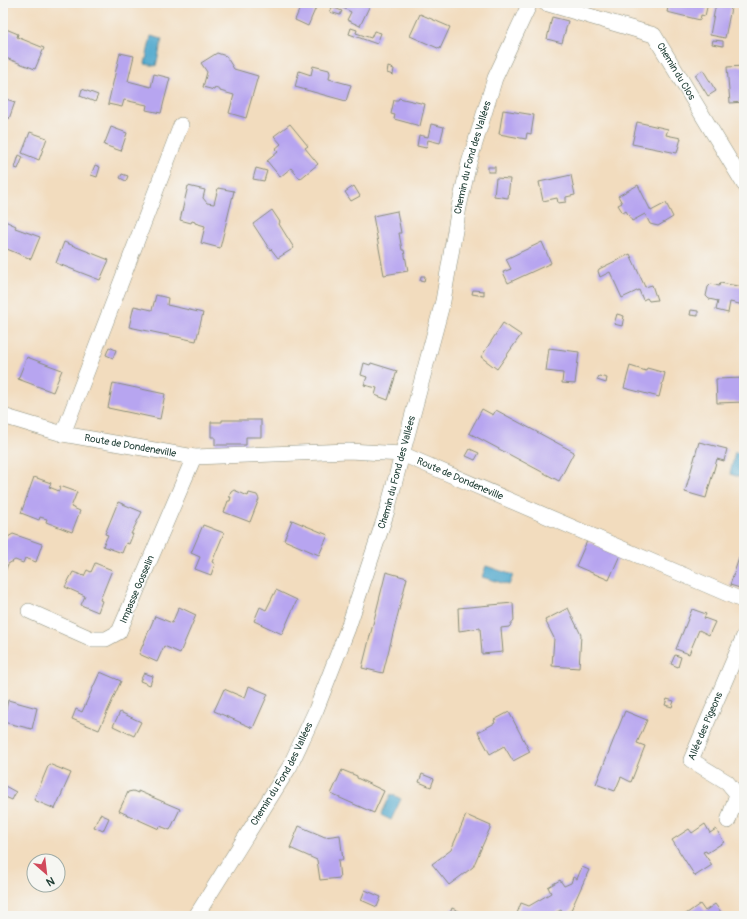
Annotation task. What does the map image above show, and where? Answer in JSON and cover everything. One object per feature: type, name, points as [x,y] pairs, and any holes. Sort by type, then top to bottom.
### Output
[{"type":"street","name":"Chemin du Fond des Vallées","points":[[196,916],[290,766],[316,710],[350,621],[386,511],[443,302],[459,207],[469,163],[495,78],[530,3]]},
{"type":"street","name":"Chemin du Clos","points":[[546,3],[654,35],[744,184]]},
{"type":"street","points":[[63,434],[181,126]]},
{"type":"street","name":"Route de Dondeneville","points":[[3,416],[63,434],[194,457],[349,451],[402,454],[744,601]]},
{"type":"street","name":"Impasse Gosselin","points":[[28,611],[92,639],[106,639],[119,632],[194,457]]},
{"type":"street","name":"Allée des Pigeons","points":[[728,821],[737,794],[727,782],[691,760],[744,636]]},
{"type":"water","points":[[151,36],[162,39],[156,66],[145,64]]},
{"type":"water","points":[[735,452],[744,454],[744,462],[740,477],[730,474]]},
{"type":"water","points":[[486,566],[513,575],[509,585],[482,577]]},
{"type":"water","points":[[391,794],[401,799],[391,820],[381,815]]},
{"type":"building","points":[[302,3],[313,3],[317,5],[308,26],[295,20]]},
{"type":"building","points":[[333,3],[371,3],[360,26],[347,20],[351,12]]},
{"type":"building","points":[[669,3],[708,3],[705,16],[701,15],[700,20],[667,12]]},
{"type":"building","points":[[716,3],[732,3],[725,38],[710,35]]},
{"type":"building","points":[[332,7],[342,11],[340,15],[330,12]]},
{"type":"building","points":[[420,14],[450,27],[440,49],[410,36]]},
{"type":"building","points":[[552,17],[568,21],[562,43],[547,39]]},
{"type":"building","points":[[351,28],[357,30],[356,33],[371,38],[374,31],[381,33],[377,44],[349,34]]},
{"type":"building","points":[[6,29],[18,34],[17,37],[44,48],[35,69],[3,57],[3,36]]},
{"type":"building","points":[[713,40],[723,41],[723,46],[712,44]]},
{"type":"building","points":[[120,53],[134,56],[128,81],[151,87],[154,74],[170,78],[161,113],[146,110],[147,105],[124,100],[122,107],[108,104]]},
{"type":"building","points":[[217,53],[226,56],[234,69],[258,76],[246,118],[229,113],[234,95],[215,88],[214,90],[203,87],[207,72],[201,63]]},
{"type":"building","points":[[313,66],[329,70],[329,79],[351,85],[346,101],[295,87],[299,71],[311,75]]},
{"type":"building","points":[[744,66],[744,102],[730,103],[727,67]]},
{"type":"building","points":[[388,67],[394,69],[393,75],[387,73]]},
{"type":"building","points":[[703,70],[716,91],[708,96],[695,75]]},
{"type":"building","points":[[82,89],[98,95],[95,102],[80,96]]},
{"type":"building","points":[[3,98],[15,102],[9,119],[3,116]]},
{"type":"building","points":[[399,98],[425,104],[420,126],[394,119],[395,115],[391,114],[394,100],[398,100]]},
{"type":"building","points":[[503,110],[534,115],[531,134],[527,133],[526,139],[499,134]]},
{"type":"building","points":[[637,122],[668,129],[666,135],[681,138],[677,153],[632,144]]},
{"type":"building","points":[[290,124],[308,146],[305,148],[318,164],[300,179],[291,168],[280,177],[267,161],[278,152],[275,149],[281,144],[274,136]]},
{"type":"building","points":[[431,124],[444,127],[440,143],[428,140],[426,148],[417,146],[419,135],[428,137]]},
{"type":"building","points":[[111,127],[127,133],[121,151],[104,145]]},
{"type":"building","points":[[30,132],[47,138],[39,160],[22,153]]},
{"type":"building","points":[[19,155],[23,157],[18,169],[15,168]]},
{"type":"building","points":[[95,165],[100,167],[97,177],[91,175]]},
{"type":"building","points":[[488,167],[495,167],[495,172],[488,172]]},
{"type":"building","points":[[256,168],[267,171],[264,181],[253,179]]},
{"type":"building","points":[[122,174],[128,176],[126,181],[120,178]]},
{"type":"building","points":[[571,175],[575,195],[566,197],[566,202],[558,203],[557,198],[543,201],[539,182]]},
{"type":"building","points":[[496,178],[510,179],[508,198],[494,196]]},
{"type":"building","points":[[638,185],[651,211],[666,203],[673,217],[658,226],[650,224],[645,214],[632,221],[626,211],[623,213],[618,205],[622,203],[618,196]]},
{"type":"building","points":[[188,186],[205,190],[203,198],[207,203],[214,204],[218,188],[234,191],[220,248],[201,243],[205,226],[192,221],[191,223],[180,220]]},
{"type":"building","points":[[354,186],[360,196],[351,201],[345,192]]},
{"type":"building","points":[[272,210],[294,248],[278,258],[271,249],[270,250],[253,224]]},
{"type":"building","points":[[397,211],[402,250],[404,250],[408,271],[384,275],[373,216]]},
{"type":"building","points":[[5,221],[16,226],[15,228],[40,237],[31,259],[7,249],[3,256],[3,225]]},
{"type":"building","points":[[64,242],[109,260],[100,280],[56,263]]},
{"type":"building","points":[[542,242],[551,263],[508,283],[503,272],[511,269],[506,259]]},
{"type":"building","points":[[630,254],[645,287],[652,285],[657,300],[649,301],[647,298],[643,300],[639,290],[622,298],[610,272],[600,277],[598,271],[599,269]]},
{"type":"building","points":[[421,276],[425,276],[424,282],[420,281]]},
{"type":"building","points":[[720,283],[744,287],[744,305],[730,302],[728,313],[716,310],[718,301],[709,299],[706,296],[708,287],[711,284],[719,286]]},
{"type":"building","points":[[473,290],[484,291],[484,296],[472,294]]},
{"type":"building","points":[[156,295],[168,298],[167,305],[203,313],[196,341],[129,327],[134,306],[152,310]]},
{"type":"building","points":[[691,310],[698,311],[698,316],[690,315]]},
{"type":"building","points":[[617,314],[624,316],[622,326],[614,324]]},
{"type":"building","points":[[503,323],[521,335],[497,369],[481,357]]},
{"type":"building","points":[[109,347],[116,350],[113,358],[106,355]]},
{"type":"building","points":[[549,348],[579,352],[575,384],[562,383],[563,373],[546,371]]},
{"type":"building","points":[[27,357],[62,370],[53,392],[18,379]]},
{"type":"building","points":[[364,363],[370,365],[371,363],[397,371],[388,400],[375,395],[377,388],[364,385],[367,377],[361,375]]},
{"type":"building","points":[[630,366],[646,371],[647,368],[665,373],[659,397],[624,388]]},
{"type":"building","points":[[599,376],[607,378],[606,383],[597,380]]},
{"type":"building","points":[[744,378],[744,402],[717,403],[716,379]]},
{"type":"building","points":[[113,383],[165,394],[160,419],[108,408]]},
{"type":"building","points":[[482,409],[493,415],[496,410],[574,452],[559,481],[469,433]]},
{"type":"building","points":[[222,420],[261,420],[261,437],[246,437],[246,445],[215,445],[215,437],[211,437],[211,422],[222,422]]},
{"type":"building","points":[[699,442],[727,449],[724,461],[717,459],[706,498],[685,492]]},
{"type":"building","points":[[470,449],[479,453],[475,460],[466,456]]},
{"type":"building","points":[[34,477],[51,483],[49,487],[59,491],[60,486],[77,492],[71,507],[80,511],[72,532],[46,522],[47,519],[40,517],[39,520],[21,513]]},
{"type":"building","points":[[234,490],[248,496],[249,493],[257,495],[259,499],[250,522],[224,512],[228,501],[230,501],[231,497],[229,497],[231,492]]},
{"type":"building","points":[[118,502],[142,512],[131,534],[133,534],[129,544],[126,543],[122,553],[103,546],[108,535],[105,534]]},
{"type":"building","points":[[292,520],[328,535],[319,555],[284,540]]},
{"type":"building","points":[[203,525],[224,533],[212,562],[215,564],[211,575],[195,569],[200,557],[191,553]]},
{"type":"building","points":[[13,534],[42,544],[36,562],[25,558],[23,563],[15,560],[8,564],[3,577],[3,540]]},
{"type":"building","points":[[587,541],[620,555],[609,580],[576,566]]},
{"type":"building","points":[[741,552],[744,553],[744,578],[740,588],[730,585]]},
{"type":"building","points":[[95,563],[112,570],[100,600],[102,601],[98,612],[81,605],[85,596],[65,587],[73,572],[84,576],[87,570],[91,572]]},
{"type":"building","points":[[386,572],[407,578],[383,673],[362,668]]},
{"type":"building","points":[[276,590],[297,600],[282,634],[254,621],[260,607],[266,610]]},
{"type":"building","points":[[513,603],[514,621],[509,627],[501,628],[503,652],[482,654],[480,628],[459,631],[458,608]]},
{"type":"building","points":[[179,607],[196,615],[180,653],[164,646],[157,662],[139,654],[155,616],[172,623]]},
{"type":"building","points":[[568,608],[581,635],[579,668],[552,666],[554,638],[545,620]]},
{"type":"building","points":[[692,609],[706,614],[704,618],[715,622],[709,635],[699,630],[689,654],[676,649]]},
{"type":"building","points":[[675,655],[681,657],[678,667],[671,664]]},
{"type":"building","points":[[100,672],[121,681],[99,730],[72,719],[76,709],[82,712]]},
{"type":"building","points":[[144,673],[153,676],[150,685],[140,681]]},
{"type":"building","points":[[249,686],[268,694],[253,728],[214,711],[224,689],[245,698]]},
{"type":"building","points":[[667,699],[674,701],[672,707],[665,705]]},
{"type":"building","points":[[8,700],[37,708],[32,729],[3,722],[3,714],[5,714]]},
{"type":"building","points":[[625,711],[647,720],[637,743],[645,746],[631,782],[621,777],[615,791],[596,784]]},
{"type":"building","points":[[120,712],[141,722],[134,736],[113,726]]},
{"type":"building","points":[[509,712],[530,752],[513,761],[504,746],[490,754],[478,732],[495,723],[494,720]]},
{"type":"building","points":[[49,764],[71,773],[55,809],[34,800]]},
{"type":"building","points":[[342,770],[357,776],[357,778],[384,791],[374,813],[331,794]]},
{"type":"building","points":[[422,774],[434,779],[431,787],[419,782]]},
{"type":"building","points":[[3,785],[16,792],[12,800],[3,796]]},
{"type":"building","points":[[133,791],[138,793],[138,791],[180,809],[170,830],[160,826],[159,829],[119,811],[128,792]]},
{"type":"building","points":[[100,814],[109,818],[103,831],[94,827]]},
{"type":"building","points":[[466,815],[491,826],[473,867],[449,885],[432,864],[451,850]]},
{"type":"building","points":[[705,824],[710,833],[716,829],[724,842],[707,853],[706,851],[703,852],[712,865],[695,876],[672,840],[689,829],[692,833]]},
{"type":"building","points":[[299,826],[325,837],[340,835],[343,860],[338,860],[340,878],[320,880],[317,860],[290,848]]},
{"type":"building","points":[[582,867],[589,870],[571,910],[564,915],[561,910],[549,916],[516,916],[521,903],[529,906],[551,893],[548,887],[560,880],[564,886],[571,883],[573,877],[577,879]]},
{"type":"building","points":[[365,890],[381,897],[377,907],[361,900]]},
{"type":"building","points":[[700,904],[705,911],[715,904],[724,916],[683,916]]},
{"type":"building","points":[[452,908],[461,912],[459,916],[449,916]]}]
